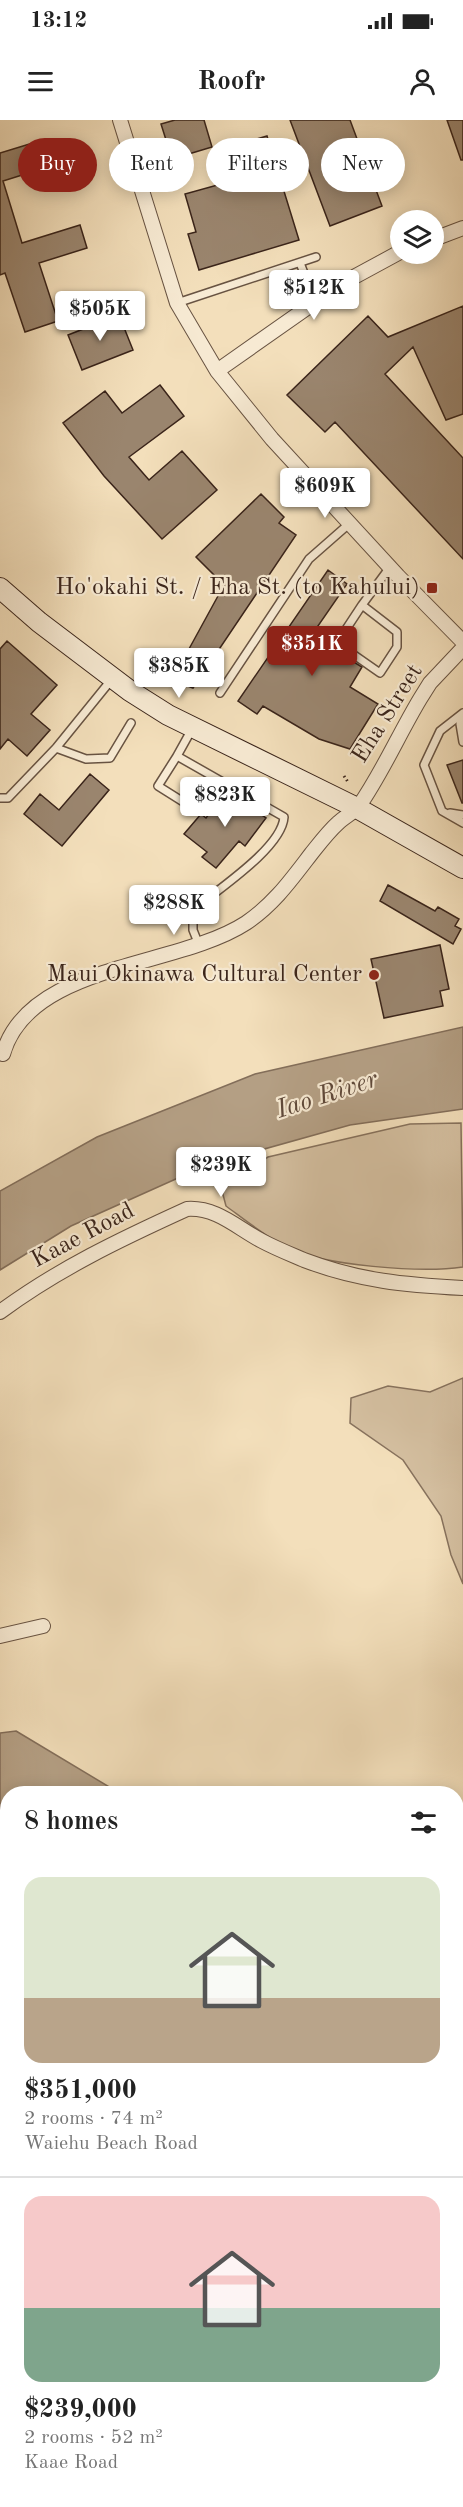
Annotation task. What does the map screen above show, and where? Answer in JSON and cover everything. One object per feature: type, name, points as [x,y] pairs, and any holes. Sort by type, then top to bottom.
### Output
[{"type":"street","points":[[120,120],[177,303],[217,371],[241,404],[390,567],[463,642]]},
{"type":"street","points":[[444,235],[463,228]]},
{"type":"street","points":[[217,371],[315,301],[390,257]]},
{"type":"street","points":[[2,596],[112,679],[168,715],[357,808],[463,868]]},
{"type":"street","name":"Eha Street","points":[[3,1054],[9,1038],[23,1017],[72,986],[99,975],[199,945],[224,935],[264,909],[297,875],[332,829],[357,808],[430,683],[463,648]]},
{"type":"street","name":"Kaae Road","points":[[0,1312],[33,1288],[108,1245],[187,1209],[201,1208],[215,1212],[262,1241],[306,1260],[350,1275],[396,1285],[463,1288]]},
{"type":"street","points":[[0,1636],[43,1626]]},
{"type":"lane","points":[[177,303],[316,257]]},
{"type":"lane","points":[[300,263],[315,301]]},
{"type":"lane","points":[[220,693],[309,559],[350,522]]},
{"type":"lane","points":[[362,605],[398,632],[397,646],[381,673],[337,644],[362,605],[390,567]]},
{"type":"lane","points":[[0,798],[8,798],[56,748],[112,679]]},
{"type":"lane","points":[[463,714],[460,724],[463,742]]},
{"type":"lane","points":[[463,714],[440,731],[424,765],[442,811],[463,823]]},
{"type":"lane","points":[[56,748],[86,759],[110,758],[131,723]]},
{"type":"lane","points":[[193,727],[158,786],[193,808],[213,777]]},
{"type":"lane","points":[[177,756],[284,817],[283,827],[265,851],[193,910],[193,930],[199,945]]},
{"type":"lane","points":[[442,811],[463,815]]},
{"type":"path","points":[[344,776],[350,783]]},
{"type":"shaded area","points":[[461,1123],[463,1267],[423,1269],[373,1266],[303,1254],[263,1233],[226,1206],[221,1187],[268,1157],[410,1124]]},
{"type":"shaded area","points":[[463,1378],[463,1584],[451,1555],[441,1516],[403,1460],[350,1423],[351,1398],[388,1386],[430,1392]]},
{"type":"water","name":"Iao River","points":[[463,1027],[463,1109],[350,1125],[207,1165],[71,1226],[0,1270],[0,1191],[97,1137],[255,1074]]},
{"type":"water","points":[[16,1731],[108,1786],[0,1786],[0,1733]]},
{"type":"building","points":[[175,120],[204,120],[209,138],[206,138],[206,149],[194,152],[194,138],[165,138],[161,124]]},
{"type":"building","points":[[290,120],[350,120],[357,138],[321,138],[321,192],[377,192],[382,206],[330,226],[309,170],[309,138],[297,138]]},
{"type":"building","points":[[447,120],[463,120],[463,160],[461,160]]},
{"type":"building","points":[[18,148],[18,176],[3,181],[22,243],[80,225],[87,248],[39,263],[58,321],[25,332],[5,273],[0,275],[0,153]]},
{"type":"building","points":[[206,188],[206,192],[284,192],[299,240],[199,270],[188,234],[196,232],[185,194]]},
{"type":"building","points":[[463,306],[463,414],[446,420],[413,347],[385,374],[463,458],[463,559],[335,422],[325,432],[287,395],[368,316],[388,337]]},
{"type":"building","points":[[119,315],[133,350],[82,370],[68,335]]},
{"type":"building","points":[[160,385],[184,416],[129,457],[149,480],[182,451],[217,490],[162,539],[104,476],[63,423],[105,391],[122,413]]},
{"type":"building","points":[[261,494],[284,517],[279,523],[296,535],[193,688],[172,680],[224,585],[196,557]]},
{"type":"building","points":[[328,570],[347,584],[311,636],[362,667],[350,687],[378,704],[350,749],[319,739],[263,706],[257,714],[238,701]]},
{"type":"building","points":[[7,641],[57,685],[31,714],[50,730],[27,756],[8,739],[0,749],[0,649]]},
{"type":"building","points":[[463,760],[463,803],[462,803],[447,765]]},
{"type":"building","points":[[90,774],[109,790],[62,846],[24,814],[40,794],[59,810]]},
{"type":"building","points":[[227,791],[266,818],[245,846],[239,841],[216,868],[202,857],[207,852],[184,834],[201,814],[206,818]]},
{"type":"building","points":[[388,885],[435,911],[438,907],[459,919],[455,926],[461,929],[453,944],[380,901]]},
{"type":"building","points":[[440,945],[449,989],[440,991],[443,1006],[384,1018],[371,959]]},
{"type":"place","name":"Ho'okahi St. / Eha St. (to Kahului)","points":[[432,588]]},
{"type":"place","name":"Maui Okinawa Cultural Center","points":[[374,975]]}]
